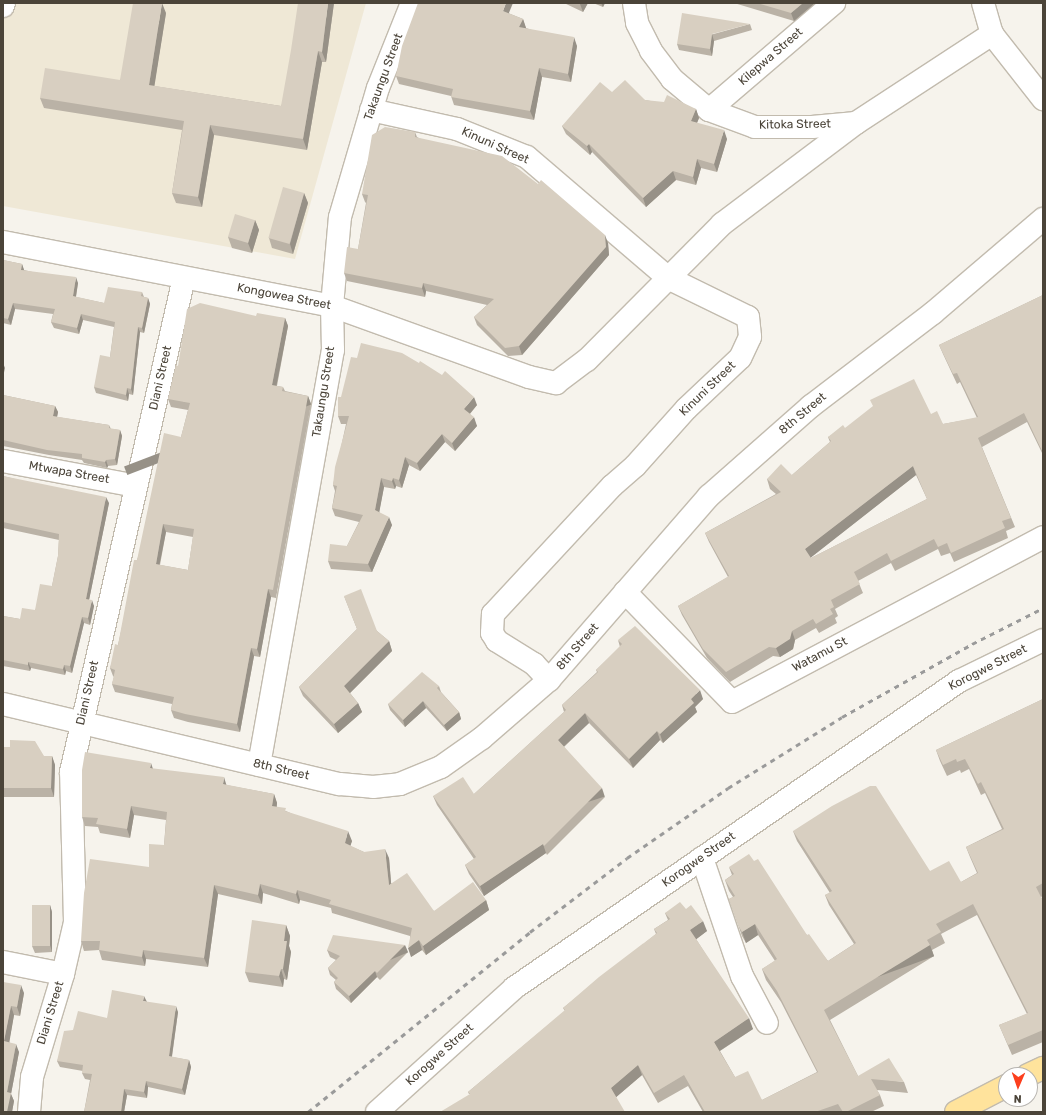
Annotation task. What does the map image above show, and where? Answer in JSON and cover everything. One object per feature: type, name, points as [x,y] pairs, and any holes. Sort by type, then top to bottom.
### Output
[{"type":"main road","points":[[956,1112],[998,1090]]},
{"type":"street","name":"Takaungu Street","points":[[259,765],[333,350],[332,306],[340,217],[372,110],[412,3]]},
{"type":"street","name":"Kitoka Street","points":[[634,3],[637,23],[650,51],[672,79],[708,110],[755,127],[812,127],[856,123],[992,34]]},
{"type":"street","name":"Kilepwa Street","points":[[708,110],[834,3]]},
{"type":"street","points":[[983,3],[992,34],[1043,99]]},
{"type":"street","name":"Kinuni Street","points":[[372,110],[457,129],[527,157],[668,278],[748,317],[750,337],[740,358],[686,409],[635,466],[589,511],[492,614],[492,633],[497,641],[534,664],[549,680]]},
{"type":"street","points":[[668,278],[722,224],[856,123]]},
{"type":"street","name":"8th Street","points":[[3,704],[340,784],[373,787],[400,784],[441,767],[482,738],[549,680],[709,496],[811,406],[932,313],[1043,219]]},
{"type":"street","name":"Kongowea Street","points":[[3,242],[332,306],[529,377],[556,383],[587,360],[668,278]]},
{"type":"street","name":"Diani Street","points":[[29,1112],[32,1077],[63,974],[74,922],[71,772],[184,278]]},
{"type":"street","name":"Mtwapa Street","points":[[3,461],[136,486]]},
{"type":"street","name":"Watamu St","points":[[625,592],[732,702],[1043,537]]},
{"type":"street","name":"Korogwe Street","points":[[377,1112],[514,988],[959,681],[1043,640]]},
{"type":"street","points":[[702,858],[742,976],[767,1022]]},
{"type":"street","points":[[3,962],[63,974]]},
{"type":"shaded area","points":[[3,3],[366,3],[295,259],[3,206]]},
{"type":"building","points":[[133,3],[162,3],[149,85],[281,106],[298,3],[328,3],[322,52],[318,51],[303,139],[210,125],[198,197],[172,193],[184,121],[40,98],[45,68],[120,80]]},
{"type":"building","points":[[418,3],[506,3],[503,11],[523,19],[519,27],[574,37],[568,74],[539,68],[530,111],[451,97],[453,89],[396,76],[402,46]]},
{"type":"building","points":[[757,3],[803,3],[791,13]]},
{"type":"building","points":[[682,13],[750,24],[712,34],[710,49],[677,44]]},
{"type":"building","points":[[625,80],[645,100],[664,102],[667,95],[696,109],[691,121],[724,130],[714,164],[697,159],[693,177],[673,171],[643,198],[589,144],[587,146],[562,126],[600,82],[612,92]]},
{"type":"building","points":[[385,127],[415,132],[415,137],[502,156],[538,184],[541,180],[605,235],[606,247],[519,346],[505,348],[474,317],[494,299],[423,283],[422,288],[344,273],[347,247],[358,249],[368,195],[362,194],[372,135]]},
{"type":"building","points":[[283,187],[304,193],[290,244],[268,238]]},
{"type":"building","points":[[235,214],[255,220],[248,243],[228,237]]},
{"type":"building","points":[[3,260],[22,264],[21,270],[76,277],[73,296],[104,303],[108,287],[142,292],[141,296],[148,298],[142,328],[138,327],[131,389],[127,388],[126,395],[94,387],[100,355],[110,357],[115,322],[81,314],[77,328],[51,322],[55,309],[13,303],[8,319],[3,318]]},
{"type":"building","points":[[1043,295],[1043,453],[1024,413],[978,438],[1011,518],[1002,521],[1005,528],[951,553],[947,543],[938,547],[934,539],[891,561],[887,553],[854,572],[860,584],[831,600],[834,607],[830,609],[833,614],[816,624],[813,619],[792,631],[790,639],[776,648],[769,647],[726,672],[703,649],[678,606],[729,576],[705,533],[781,492],[767,479],[781,464],[792,475],[831,441],[828,437],[843,425],[845,428],[873,406],[870,400],[914,379],[931,414],[937,411],[943,424],[978,417],[957,373],[953,374],[939,345]],"holes":[[[913,466],[927,499],[811,558],[805,549]]]},
{"type":"building","points":[[200,303],[256,316],[257,313],[285,318],[272,385],[283,387],[282,391],[308,396],[273,590],[268,589],[257,649],[251,648],[237,724],[171,710],[174,697],[112,684],[115,670],[110,668],[115,644],[118,645],[134,560],[137,560],[164,433],[181,437],[190,403],[168,399],[176,365],[178,366],[187,309]],"holes":[[[163,524],[194,529],[188,570],[156,564]]]},
{"type":"building","points":[[361,343],[402,353],[419,363],[420,361],[442,375],[445,371],[474,397],[464,409],[474,417],[452,443],[442,434],[417,463],[405,457],[399,480],[393,478],[392,481],[381,478],[375,510],[389,517],[368,564],[328,561],[330,544],[347,546],[363,515],[332,508],[337,486],[333,485],[335,467],[349,416],[338,416],[338,397],[341,397],[351,357],[357,358]]},
{"type":"building","points":[[3,395],[55,406],[53,416],[109,425],[109,428],[120,430],[115,459],[106,460],[105,462],[82,458],[82,454],[47,450],[3,440]]},
{"type":"building","points":[[3,476],[106,497],[86,599],[92,600],[88,618],[82,617],[70,666],[64,665],[63,669],[28,662],[28,665],[3,660],[3,616],[20,619],[22,608],[35,610],[40,584],[52,586],[58,556],[59,534],[3,522]]},
{"type":"building","points":[[361,589],[377,631],[389,641],[344,686],[358,703],[334,724],[299,687],[357,629],[344,596]]},
{"type":"building","points":[[635,626],[700,690],[691,699],[694,703],[660,734],[657,731],[629,759],[585,713],[558,740],[602,788],[544,846],[543,844],[480,886],[465,865],[476,857],[433,796],[463,777],[474,794],[566,710],[562,705],[598,672],[596,670],[622,644],[618,640]]},
{"type":"building","points":[[422,672],[439,686],[437,688],[459,712],[444,725],[423,701],[403,720],[388,704]]},
{"type":"building","points":[[1043,699],[1043,883],[1036,887],[1043,901],[1043,1030],[1008,1045],[999,1025],[1028,1013],[973,904],[936,924],[941,932],[927,940],[930,945],[824,1010],[858,1076],[889,1058],[904,1082],[871,1079],[880,1095],[846,1112],[843,1112],[838,1104],[815,1112],[705,1112],[684,1075],[654,1093],[638,1065],[611,1088],[625,1112],[440,1112],[470,1094],[468,1092],[565,1010],[563,1008],[599,977],[657,933],[654,929],[670,919],[665,913],[680,902],[686,909],[691,905],[703,921],[690,930],[749,1018],[714,1042],[735,1077],[748,1071],[762,1100],[818,1072],[777,991],[762,969],[777,959],[755,924],[742,932],[738,925],[729,899],[735,896],[725,880],[734,874],[729,867],[749,854],[754,861],[758,859],[807,935],[809,934],[828,961],[856,943],[825,895],[832,891],[793,831],[832,806],[870,786],[876,786],[930,871],[949,861],[961,882],[978,873],[966,847],[1004,829],[981,782],[978,784],[965,759],[957,762],[956,759],[943,765],[936,750]]},
{"type":"building","points":[[10,740],[35,741],[44,756],[52,756],[51,788],[3,788],[3,747],[10,747]]},
{"type":"building","points":[[85,752],[151,763],[150,768],[224,777],[223,784],[274,794],[272,806],[286,808],[285,811],[348,831],[345,843],[364,852],[385,849],[389,885],[407,873],[434,911],[473,882],[486,900],[423,946],[419,940],[408,948],[412,928],[329,904],[331,900],[297,890],[296,894],[260,884],[258,895],[214,885],[204,958],[143,950],[142,957],[99,950],[100,941],[81,941],[84,893],[90,859],[149,867],[149,844],[164,845],[167,812],[131,806],[127,829],[96,824],[98,818],[82,817],[82,770]]},
{"type":"building","points":[[32,905],[50,905],[50,946],[32,946]]},
{"type":"building","points":[[252,920],[286,925],[284,941],[287,941],[283,969],[281,969],[279,976],[245,972]]},
{"type":"building","points":[[333,935],[405,945],[377,973],[375,971],[349,996],[334,982],[338,978],[328,968],[340,956],[327,950]]},
{"type":"building","points":[[3,982],[21,985],[17,1007],[11,1006],[4,1041],[16,1044],[7,1092],[11,1093],[7,1112],[3,1112]]},
{"type":"building","points":[[112,990],[144,996],[143,1001],[176,1006],[169,1056],[189,1060],[182,1089],[146,1081],[144,1092],[124,1089],[121,1112],[84,1112],[92,1074],[82,1073],[83,1065],[57,1061],[64,1031],[73,1030],[78,1011],[107,1018]]},
{"type":"railway","points":[[308,1112],[530,932],[627,858],[728,788],[842,717],[972,644],[1043,608]]}]
